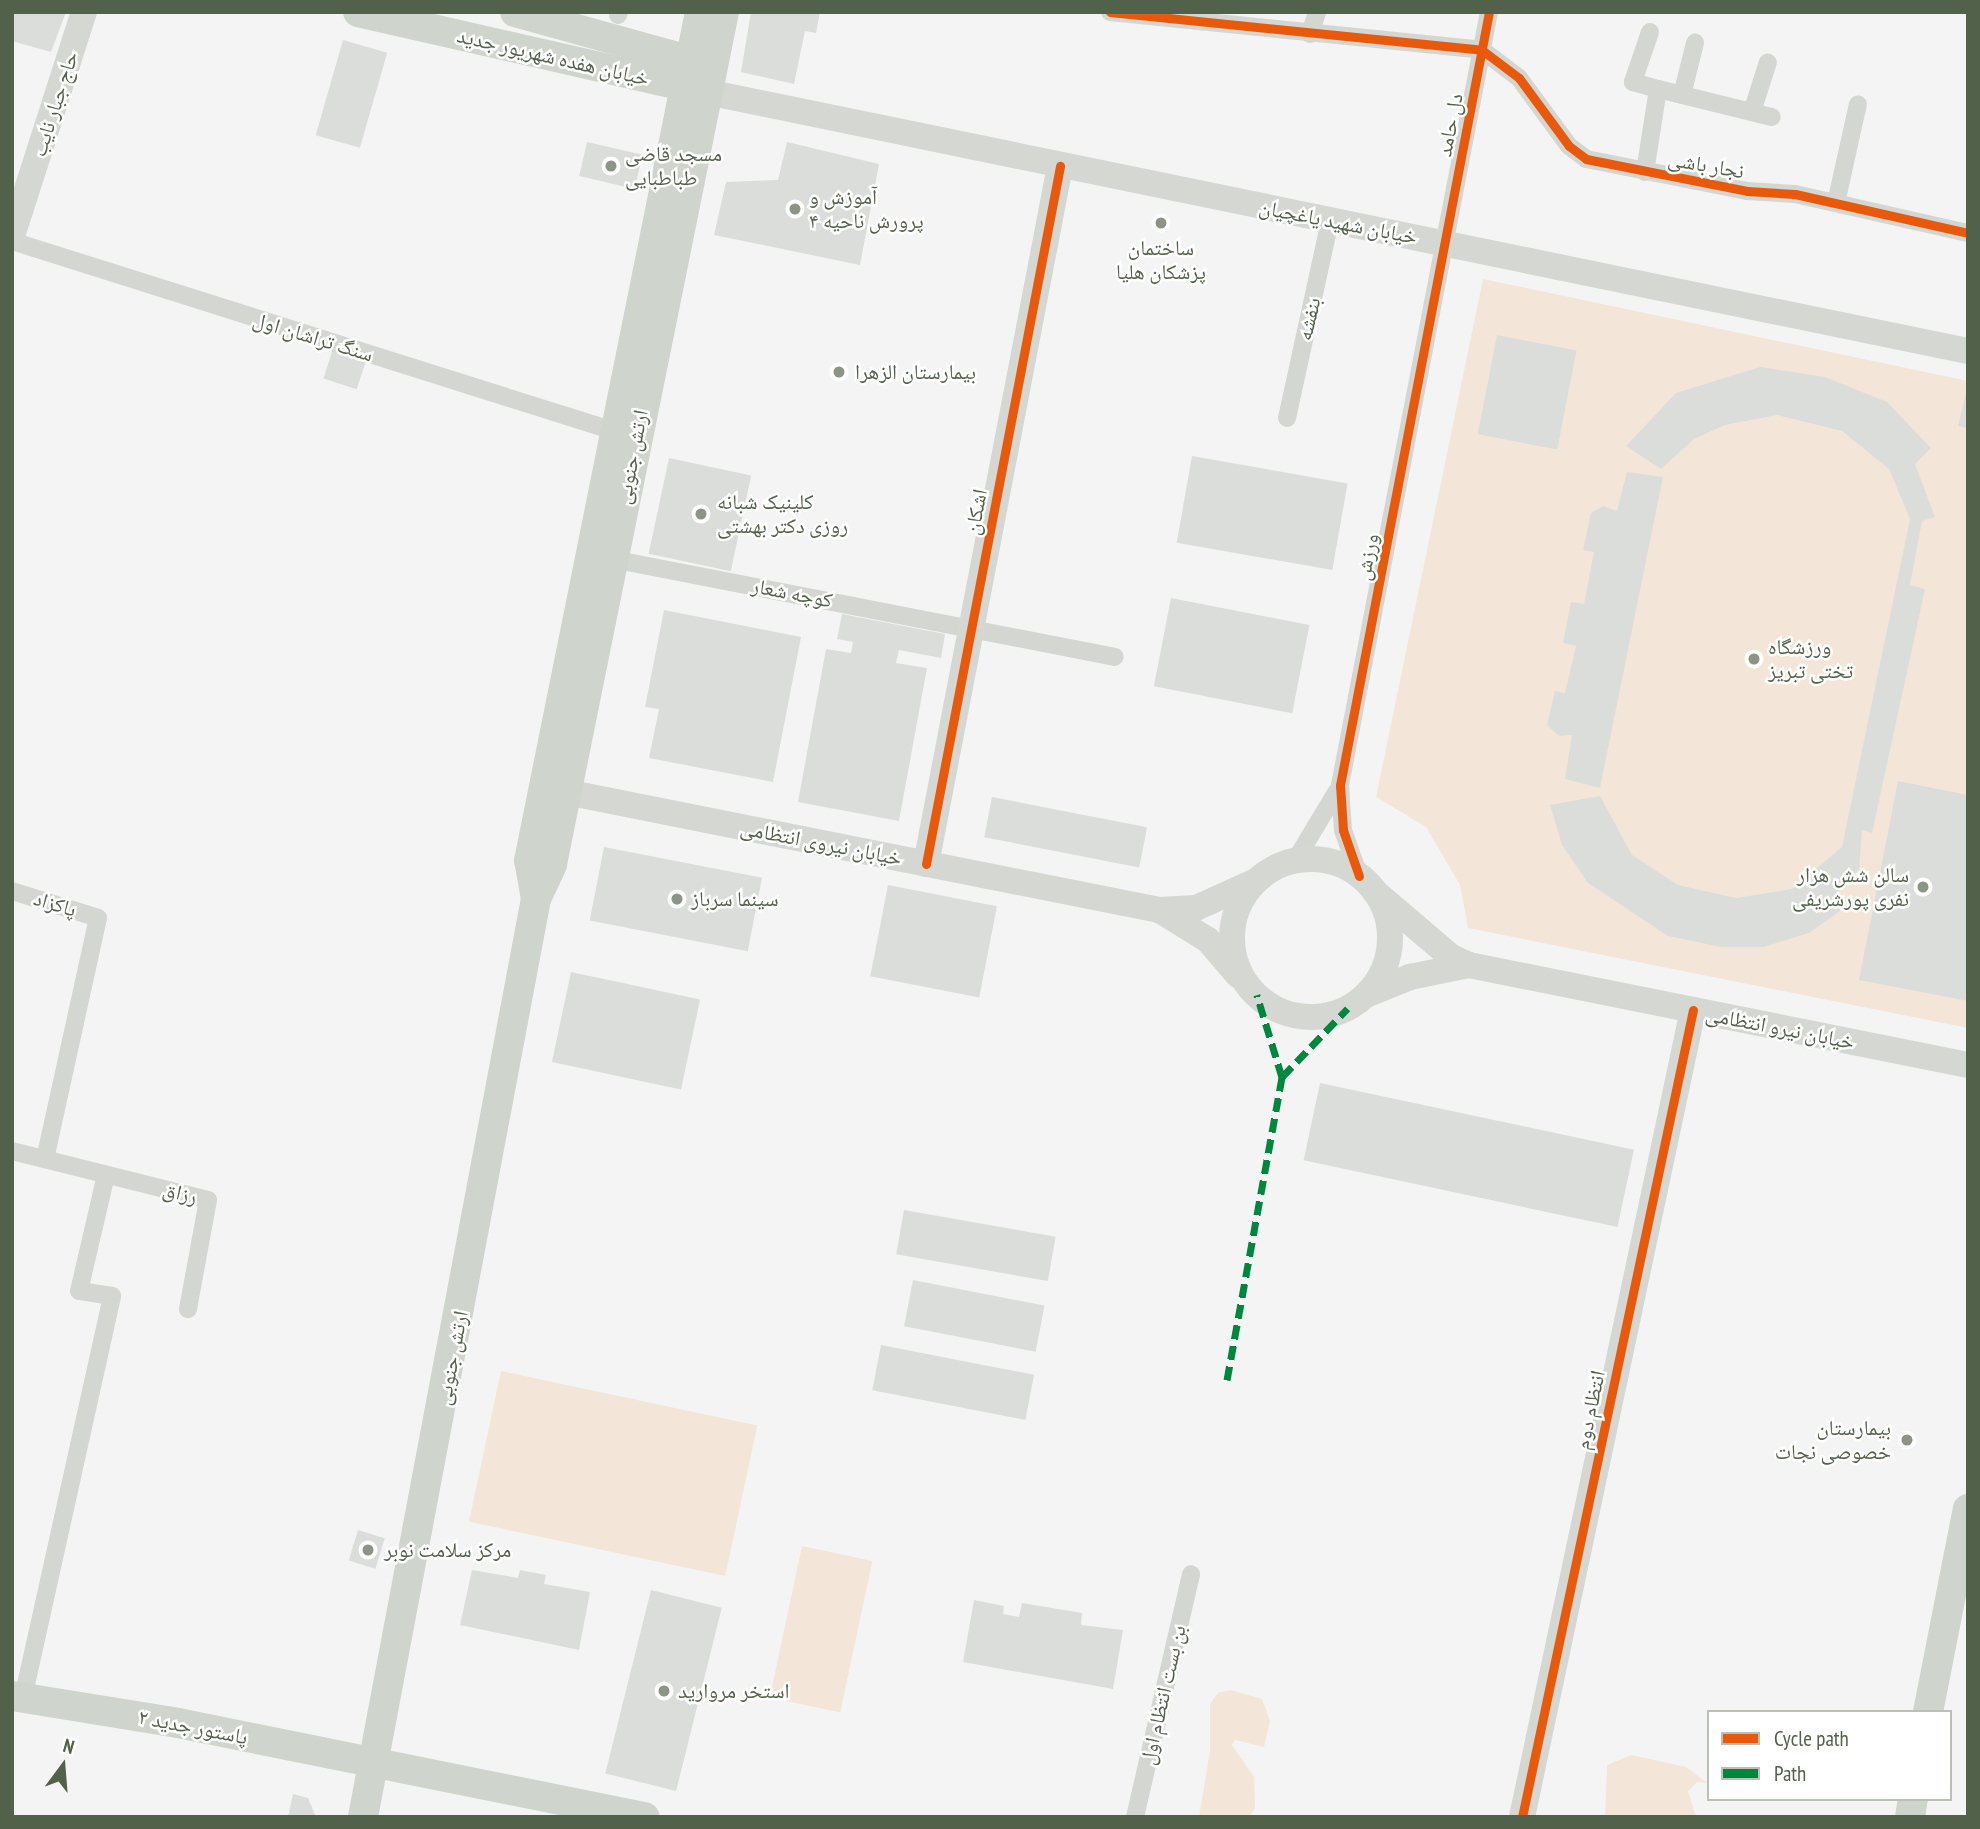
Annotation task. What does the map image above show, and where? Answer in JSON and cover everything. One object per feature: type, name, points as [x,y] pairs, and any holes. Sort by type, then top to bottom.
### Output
[{"type":"main road","name":"خیابان هفده شهریور جدید","points":[[358,12],[699,77]]},
{"type":"main road","name":"خیابان هفده شهریور جدید","points":[[515,12],[699,77]]},
{"type":"main road","name":"ارتش جنوبی","points":[[363,1817],[536,899],[552,864],[612,559],[699,77],[700,12]]},
{"type":"main road","name":"ارتش جنوبی","points":[[536,899],[529,861],[614,431],[699,77],[724,12]]},
{"type":"main road","points":[[1928,1710],[1968,1509]]},
{"type":"main road","name":"پاستور جدید ۲","points":[[18,1697],[374,1762],[645,1817]]},
{"type":"street","name":"حاج جبار نایب","points":[[12,236],[84,12]]},
{"type":"street","points":[[1110,12],[1482,50]]},
{"type":"street","points":[[1310,34],[1317,12]]},
{"type":"street","name":"دل حامد","points":[[1446,243],[1489,12]]},
{"type":"street","points":[[1650,32],[1633,82],[1772,117]]},
{"type":"street","points":[[1682,95],[1695,43]]},
{"type":"street","name":"نجار باشی","points":[[1482,50],[1519,78],[1570,146],[1586,159],[1645,172],[1836,203],[1968,233]]},
{"type":"street","points":[[1752,112],[1768,62]]},
{"type":"street","name":"خیابان شهید یاغچیان","points":[[699,77],[1060,166],[1968,351]]},
{"type":"street","points":[[1645,172],[1658,89]]},
{"type":"street","points":[[1836,203],[1858,104]]},
{"type":"street","name":"اشکان","points":[[926,864],[1060,166]]},
{"type":"street","name":"بنفشه","points":[[1287,418],[1330,220]]},
{"type":"street","name":"سنگ تراشان اول","points":[[12,242],[614,431]]},
{"type":"street","name":"ورزش","points":[[1367,884],[1343,830],[1340,785],[1446,243]]},
{"type":"street","name":"کوچه شعار","points":[[612,559],[1115,657]]},
{"type":"street","name":"ورزش","points":[[1295,860],[1340,785]]},
{"type":"street","name":"خیابان نیروی انتظامی","points":[[566,792],[1159,910],[1196,908],[1256,881]]},
{"type":"street","points":[[1318,859],[1367,884],[1388,923],[1388,956],[1366,995],[1348,1008],[1304,1017],[1262,1000],[1247,984],[1234,953],[1234,920],[1256,881],[1295,860],[1318,859]]},
{"type":"street","name":"خیابان نیرو انتظامی","points":[[1367,884],[1451,957],[1469,965],[1968,1065]]},
{"type":"street","name":"پاکزاد","points":[[12,891],[98,918],[45,1159]]},
{"type":"street","name":"خیابان نیروی انتظامی","points":[[1159,910],[1208,940],[1247,984]]},
{"type":"street","name":"خیابان نیرو انتظامی","points":[[1366,995],[1410,976],[1469,965]]},
{"type":"street","name":"انتظام دوم","points":[[1522,1817],[1693,1010]]},
{"type":"street","name":"رزاق","points":[[12,1151],[208,1200],[188,1308]]},
{"type":"street","points":[[18,1697],[112,1296],[79,1291],[106,1175]]},
{"type":"street","name":"بن بست انتظام اول","points":[[1135,1817],[1191,1574]]},
{"type":"shaded area","points":[[1483,279],[1968,381],[1968,1028],[1468,928],[1460,885],[1426,827],[1376,797]]},
{"type":"shaded area","points":[[501,1371],[757,1425],[725,1576],[469,1522]]},
{"type":"shaded area","points":[[802,1546],[872,1561],[840,1713],[770,1698]]},
{"type":"shaded area","points":[[1231,1690],[1262,1699],[1270,1721],[1264,1747],[1235,1740],[1232,1745],[1254,1777],[1255,1808],[1249,1817],[1199,1817],[1210,1751],[1210,1704],[1218,1693]]},
{"type":"shaded area","points":[[1632,1755],[1686,1767],[1707,1783],[1697,1782],[1688,1791],[1696,1817],[1605,1817],[1607,1765]]},
{"type":"building","points":[[14,12],[66,12],[51,52],[12,41]]},
{"type":"building","points":[[751,12],[820,12],[816,33],[805,31],[794,84],[741,72]]},
{"type":"building","points":[[343,40],[387,53],[360,148],[316,135]]},
{"type":"building","name":"مسجد قاضی طباطبایی","points":[[587,142],[643,155],[635,189],[579,176]]},
{"type":"building","name":"آموزش و پرورش ناحیه ۴","points":[[787,142],[879,164],[860,265],[714,235],[726,182],[778,180]]},
{"type":"building","points":[[1497,335],[1577,350],[1557,450],[1478,434]]},
{"type":"building","points":[[333,349],[366,360],[357,389],[323,378]]},
{"type":"building","points":[[1760,367],[1825,377],[1887,402],[1931,448],[1915,464],[1935,517],[1922,521],[1910,585],[1925,589],[1872,833],[1862,830],[1859,869],[1838,892],[1840,911],[1809,933],[1764,947],[1721,947],[1668,936],[1588,883],[1562,845],[1550,805],[1600,796],[1632,855],[1678,885],[1736,898],[1792,889],[1842,847],[1910,519],[1889,469],[1842,431],[1777,415],[1725,425],[1694,439],[1661,469],[1626,446],[1676,393]]},
{"type":"building","points":[[1968,385],[1968,428],[1958,426]]},
{"type":"building","points":[[1192,456],[1348,483],[1332,570],[1177,543]]},
{"type":"building","name":"کلینیک شبانه روزی دکتر بهشتی","points":[[669,458],[751,475],[731,571],[649,554]]},
{"type":"building","points":[[1627,472],[1663,477],[1600,788],[1565,779],[1572,735],[1559,736],[1547,725],[1555,691],[1565,693],[1576,646],[1563,643],[1571,602],[1584,604],[1594,552],[1583,550],[1591,513],[1603,506],[1617,511]]},
{"type":"building","points":[[1171,598],[1309,625],[1292,713],[1154,686]]},
{"type":"building","points":[[664,610],[801,637],[773,782],[649,758],[659,709],[645,707]]},
{"type":"building","points":[[842,614],[945,634],[941,658],[899,650],[896,663],[927,668],[899,821],[798,802],[826,649],[851,653],[853,642],[837,639]]},
{"type":"building","name":"سالن شش هزار نفری پورشریفی","points":[[1898,781],[1968,795],[1968,1001],[1859,980]]},
{"type":"building","points":[[992,797],[1147,827],[1139,867],[984,837]]},
{"type":"building","name":"سینما سرباز","points":[[604,847],[762,878],[748,951],[590,921]]},
{"type":"building","points":[[888,885],[997,906],[979,997],[870,976]]},
{"type":"building","points":[[571,972],[700,999],[681,1089],[552,1062]]},
{"type":"building","points":[[1320,1083],[1634,1150],[1618,1227],[1304,1160]]},
{"type":"building","points":[[904,1210],[1056,1237],[1048,1281],[896,1254]]},
{"type":"building","points":[[913,1280],[1045,1306],[1036,1352],[904,1326]]},
{"type":"building","points":[[881,1345],[1034,1375],[1025,1420],[872,1390]]},
{"type":"building","name":"مرکز سلامت نوبر","points":[[358,1530],[385,1538],[375,1569],[349,1561]]},
{"type":"building","points":[[472,1570],[518,1578],[520,1570],[546,1575],[544,1584],[590,1592],[579,1650],[460,1625]]},
{"type":"building","name":"استخر مروارید","points":[[651,1590],[722,1608],[676,1791],[605,1773]]},
{"type":"building","points":[[974,1600],[1004,1606],[1003,1614],[1019,1617],[1022,1603],[1082,1613],[1081,1625],[1123,1630],[1113,1689],[963,1662]]},
{"type":"building","points":[[293,1794],[308,1798],[316,1817],[288,1817]]},
{"type":"marked path","points":[[1227,1380],[1282,1077],[1257,995]]},
{"type":"marked path","points":[[1282,1077],[1348,1008]]},
{"type":"cycle path","points":[[1110,12],[1482,50],[1519,78],[1569,146],[1586,159],[1747,191],[1795,194],[1968,233]]},
{"type":"cycle path","points":[[1359,876],[1343,830],[1340,785],[1489,12]]},
{"type":"cycle path","points":[[926,864],[1060,166]]},
{"type":"cycle path","points":[[1522,1817],[1693,1010]]},
{"type":"place","name":"مسجد قاضی طباطبایی","points":[[611,166]]},
{"type":"place","name":"آموزش و پرورش ناحیه ۴","points":[[795,209]]},
{"type":"place","name":"ساختمان پزشکان هلیا","points":[[1161,223]]},
{"type":"place","name":"بیمارستان الزهرا","points":[[839,372]]},
{"type":"place","name":"کلینیک شبانه روزی دکتر بهشتی","points":[[701,514]]},
{"type":"place","name":"ورزشگاه تختی تبریز","points":[[1754,659]]},
{"type":"place","name":"سالن شش هزار نفری پورشریفی","points":[[1923,887]]},
{"type":"place","name":"سینما سرباز","points":[[677,899]]},
{"type":"place","name":"بیمارستان خصوصی نجات","points":[[1907,1440]]},
{"type":"place","name":"مرکز سلامت نوبر","points":[[368,1550]]},
{"type":"place","name":"استخر مروارید","points":[[664,1691]]}]
